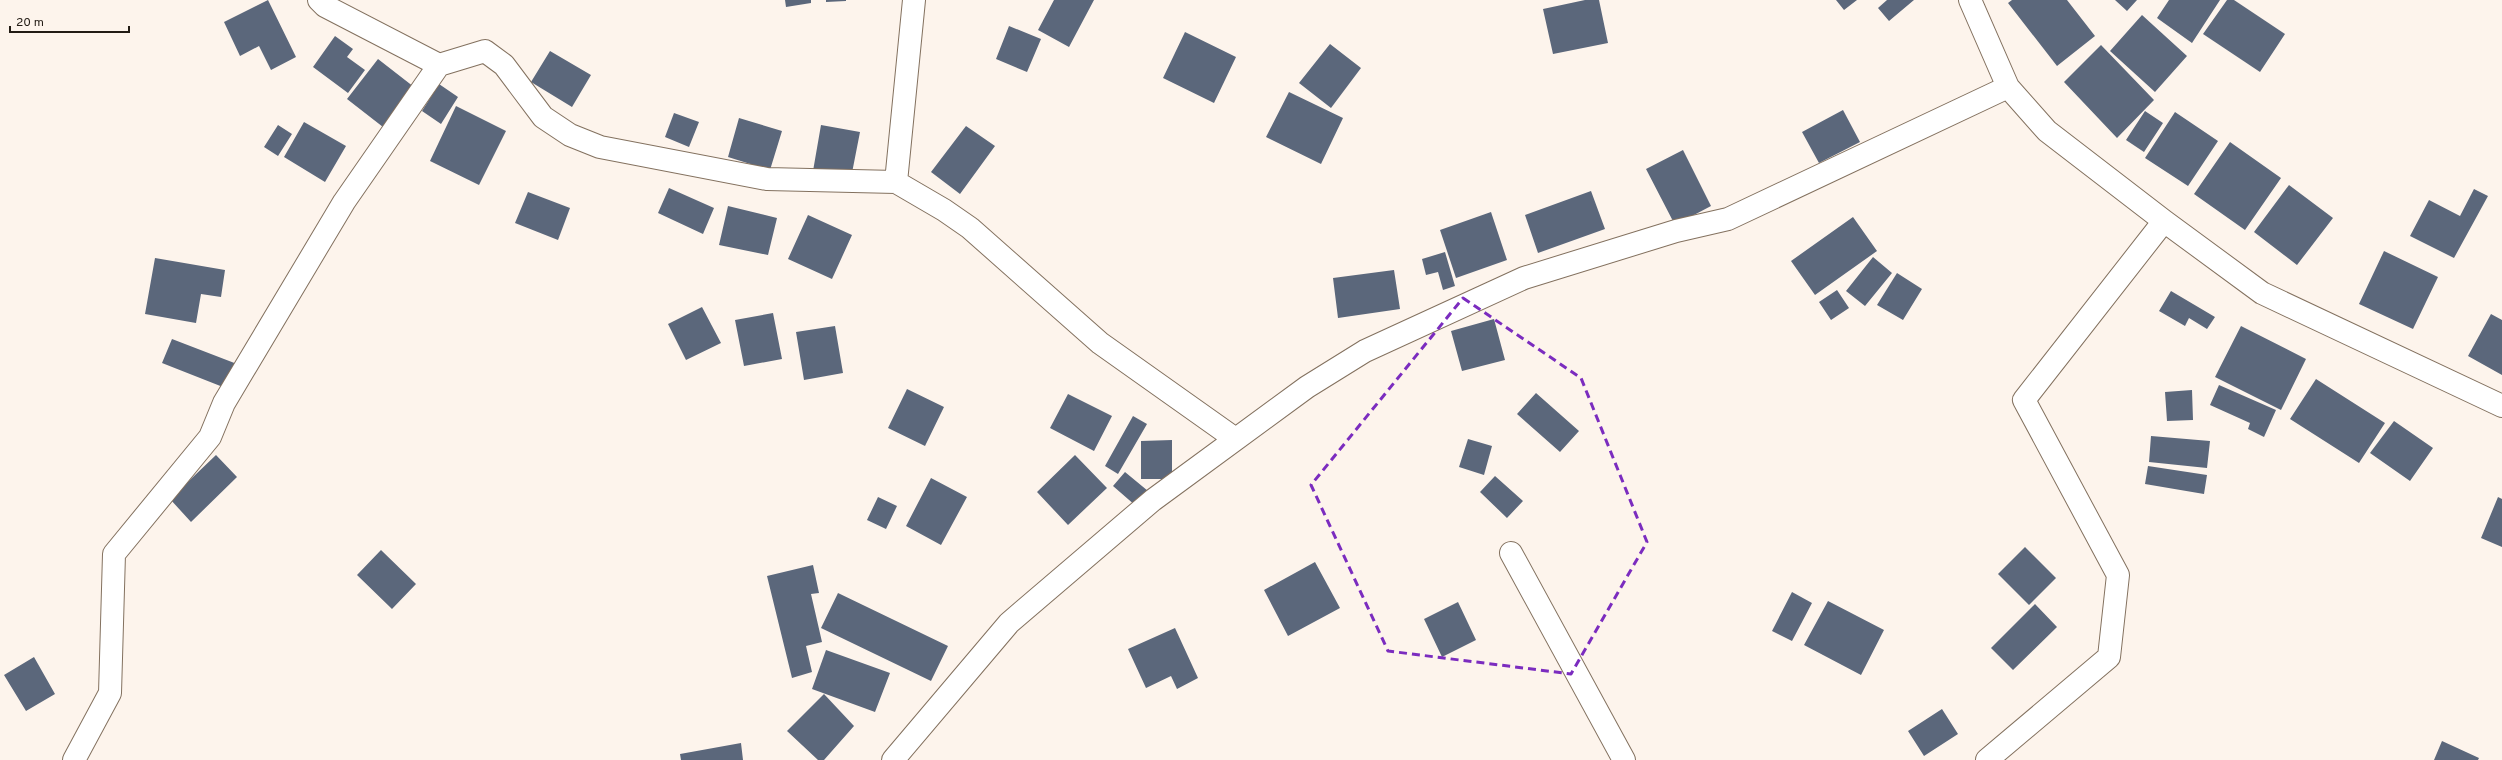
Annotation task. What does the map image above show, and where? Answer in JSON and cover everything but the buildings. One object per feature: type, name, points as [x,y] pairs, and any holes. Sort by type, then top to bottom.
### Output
[{"type":"street","points":[[319,0],[324,6],[439,65]]},
{"type":"street","points":[[896,182],[914,0]]},
{"type":"street","points":[[1970,0],[2008,87],[2047,131],[2164,221],[2262,293],[2502,406]]},
{"type":"street","points":[[74,760],[110,693],[114,554],[210,437],[224,403],[344,202],[439,65],[485,51],[490,53],[504,65],[543,117],[570,135],[600,147],[767,179],[896,182],[944,210],[970,228],[1100,343],[1234,438]]},
{"type":"street","points":[[893,760],[1009,622],[1153,500],[1234,438],[1307,387],[1365,351],[1524,278],[1676,231],[1728,220],[2008,87]]},
{"type":"street","points":[[1987,760],[2110,657],[2118,575],[2024,400],[2164,221]]},
{"type":"street","points":[[1510,553],[1624,760]]},
{"type":"highlighted area","points":[[1463,298],[1581,378],[1647,542],[1571,674],[1388,651],[1311,485]]}]
